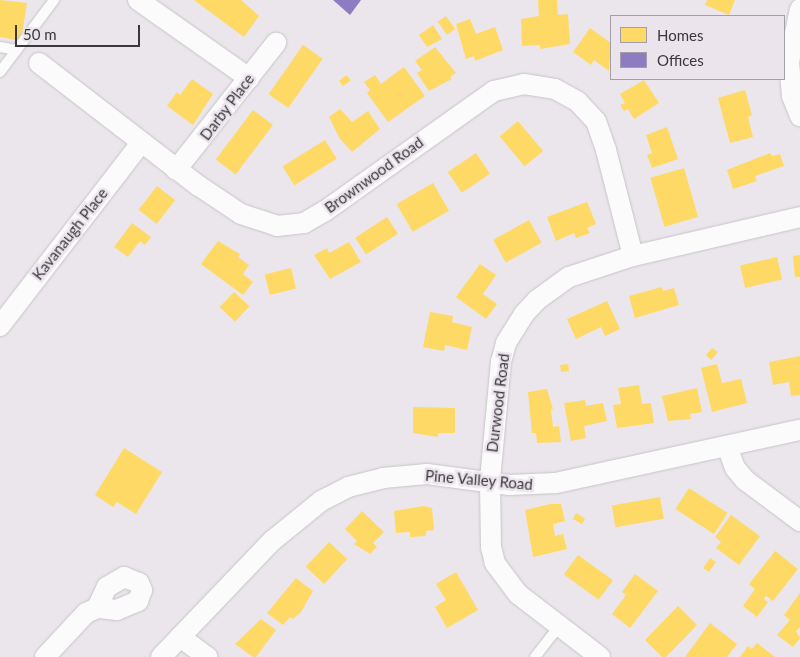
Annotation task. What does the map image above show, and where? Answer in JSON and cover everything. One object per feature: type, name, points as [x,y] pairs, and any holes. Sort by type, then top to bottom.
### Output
[{"type":"street","points":[[138,0],[249,78]]},
{"type":"street","points":[[800,9],[789,62],[792,96],[800,116]]},
{"type":"street","name":"Darby Place","points":[[176,170],[276,43]]},
{"type":"street","name":"Brownwood Road","points":[[39,63],[176,170],[241,214],[260,222],[291,226],[304,222],[346,198],[485,96],[510,86],[536,84],[571,97],[596,121],[606,150],[633,256]]},
{"type":"street","name":"Kavanaugh Place","points":[[0,326],[140,143]]},
{"type":"street","name":"Durwood Road","points":[[593,655],[518,594],[495,563],[491,547],[490,480],[501,362],[515,326],[536,300],[558,283],[633,256],[800,217]]},
{"type":"street","name":"Pine Valley Road","points":[[160,657],[272,541],[332,494],[366,482],[405,475],[448,474],[530,486],[556,483],[800,430]]},
{"type":"street","points":[[727,446],[735,468],[745,480],[800,522]]},
{"type":"street","points":[[45,657],[86,613],[97,608]]},
{"type":"street","points":[[180,637],[208,657]]},
{"type":"lane","points":[[0,72],[54,0]]},
{"type":"lane","points":[[0,47],[17,50]]},
{"type":"lane","points":[[534,657],[559,626]]},
{"type":"building: Homes","points":[[0,0],[27,3],[21,41],[0,37]]},
{"type":"building: Homes","points":[[194,0],[241,0],[259,16],[244,37]]},
{"type":"building: Homes","points":[[538,0],[557,0],[558,15],[568,14],[570,44],[540,49],[540,45],[522,46],[521,19],[539,16]]},
{"type":"building: Homes","points":[[707,0],[735,0],[729,15],[705,5]]},
{"type":"building: Homes","points":[[446,16],[455,29],[447,35],[438,22]]},
{"type":"building: Homes","points":[[470,19],[476,34],[495,27],[503,50],[475,61],[474,56],[466,59],[456,24]]},
{"type":"building: Homes","points":[[433,25],[442,39],[427,47],[419,35]]},
{"type":"building: Homes","points":[[590,28],[610,42],[609,71],[594,60],[591,65],[573,52]]},
{"type":"building: Homes","points":[[303,45],[323,59],[288,108],[269,94]]},
{"type":"building: Homes","points":[[435,47],[456,73],[450,77],[452,79],[429,91],[417,73],[422,70],[415,61]]},
{"type":"building: Homes","points":[[404,67],[425,96],[388,122],[367,93],[370,90],[364,82],[375,75],[381,84]]},
{"type":"building: Homes","points":[[346,75],[351,80],[343,86],[339,81]]},
{"type":"building: Homes","points":[[192,79],[213,94],[193,125],[167,106],[177,92],[180,95]]},
{"type":"building: Homes","points":[[644,80],[659,103],[634,119],[628,109],[624,111],[620,105],[625,103],[620,94]]},
{"type":"building: Homes","points":[[745,90],[752,115],[748,117],[753,137],[730,143],[718,98]]},
{"type":"building: Homes","points":[[340,109],[352,122],[368,111],[380,129],[352,152],[340,139],[329,117]]},
{"type":"building: Homes","points":[[253,110],[273,125],[236,175],[216,160]]},
{"type":"building: Homes","points":[[518,121],[543,151],[525,166],[500,136]]},
{"type":"building: Homes","points":[[667,127],[678,159],[652,168],[647,155],[652,153],[646,135]]},
{"type":"building: Homes","points":[[325,140],[337,159],[294,185],[283,166]]},
{"type":"building: Homes","points":[[476,153],[490,174],[462,193],[448,172]]},
{"type":"building: Homes","points":[[770,153],[772,156],[780,154],[784,166],[755,176],[757,181],[733,189],[727,170]]},
{"type":"building: Homes","points":[[684,168],[698,217],[664,227],[650,178]]},
{"type":"building: Homes","points":[[433,183],[449,211],[413,232],[397,204]]},
{"type":"building: Homes","points":[[157,186],[175,200],[157,224],[139,210]]},
{"type":"building: Homes","points":[[587,202],[596,224],[587,228],[590,233],[576,238],[574,233],[556,241],[547,217]]},
{"type":"building: Homes","points":[[387,217],[398,234],[366,254],[355,238]]},
{"type":"building: Homes","points":[[529,220],[542,243],[506,263],[493,240]]},
{"type":"building: Homes","points":[[132,223],[151,237],[145,245],[140,241],[128,257],[114,247]]},
{"type":"building: Homes","points":[[218,241],[240,254],[238,257],[249,265],[243,274],[253,282],[243,295],[201,264]]},
{"type":"building: Homes","points":[[349,242],[361,262],[330,279],[314,255],[327,248],[329,253]]},
{"type":"building: Homes","points":[[800,255],[800,277],[795,277],[793,256]]},
{"type":"building: Homes","points":[[777,257],[782,279],[745,288],[740,266]]},
{"type":"building: Homes","points":[[480,264],[496,275],[483,294],[497,304],[486,319],[456,297]]},
{"type":"building: Homes","points":[[291,268],[296,288],[270,295],[265,275]]},
{"type":"building: Homes","points":[[662,287],[663,291],[674,288],[679,305],[635,318],[629,296]]},
{"type":"building: Homes","points":[[234,292],[249,306],[235,322],[220,307]]},
{"type":"building: Homes","points":[[607,301],[620,329],[605,336],[601,327],[576,339],[567,319]]},
{"type":"building: Homes","points":[[430,312],[453,316],[452,322],[472,327],[467,350],[445,345],[444,351],[423,347]]},
{"type":"building: Homes","points":[[712,348],[718,352],[711,360],[706,355]]},
{"type":"building: Homes","points":[[800,356],[800,395],[791,396],[789,382],[773,385],[769,362]]},
{"type":"building: Homes","points":[[568,364],[569,371],[561,372],[560,365]]},
{"type":"building: Homes","points":[[717,364],[722,383],[741,379],[747,403],[712,412],[701,368]]},
{"type":"building: Homes","points":[[639,385],[642,404],[651,403],[654,423],[617,428],[613,405],[621,404],[618,388]]},
{"type":"building: Homes","points":[[697,388],[702,412],[690,414],[691,419],[668,421],[662,396]]},
{"type":"building: Homes","points":[[547,389],[553,409],[551,409],[553,427],[559,426],[561,442],[537,443],[536,433],[532,433],[528,392]]},
{"type":"building: Homes","points":[[585,400],[586,406],[603,403],[607,421],[584,426],[586,438],[571,441],[564,403]]},
{"type":"building: Homes","points":[[413,407],[455,408],[455,433],[438,433],[438,437],[413,433]]},
{"type":"building: Homes","points":[[124,448],[162,472],[136,514],[117,502],[113,507],[95,495]]},
{"type":"building: Homes","points":[[689,488],[728,513],[714,534],[675,509]]},
{"type":"building: Homes","points":[[660,497],[664,519],[616,527],[612,506]]},
{"type":"building: Homes","points":[[550,504],[561,504],[565,521],[553,524],[555,536],[563,534],[567,549],[533,557],[525,510]]},
{"type":"building: Homes","points":[[423,506],[432,508],[434,530],[426,531],[426,536],[410,537],[410,532],[396,533],[394,511]]},
{"type":"building: Homes","points":[[362,511],[384,532],[373,543],[377,547],[370,554],[354,544],[357,541],[345,529]]},
{"type":"building: Homes","points":[[576,513],[585,519],[582,524],[573,519]]},
{"type":"building: Homes","points":[[731,515],[760,536],[739,565],[716,548],[721,542],[715,537]]},
{"type":"building: Homes","points":[[329,542],[347,559],[324,584],[306,567]]},
{"type":"building: Homes","points":[[775,551],[798,569],[773,601],[766,596],[764,599],[768,602],[757,617],[743,606],[755,589],[749,584]]},
{"type":"building: Homes","points":[[578,555],[613,580],[599,600],[564,574]]},
{"type":"building: Homes","points":[[710,558],[716,562],[709,572],[703,568]]},
{"type":"building: Homes","points":[[456,572],[478,610],[447,628],[435,607],[446,600],[436,584]]},
{"type":"building: Homes","points":[[635,574],[658,591],[630,628],[612,614],[626,595],[622,592]]},
{"type":"building: Homes","points":[[296,578],[313,591],[301,612],[293,619],[290,617],[283,625],[267,613]]},
{"type":"building: Homes","points":[[800,593],[800,627],[796,631],[800,638],[793,647],[777,635],[790,620],[784,615]]},
{"type":"building: Homes","points":[[678,606],[697,625],[666,657],[662,657],[645,640]]},
{"type":"building: Homes","points":[[261,619],[276,630],[256,657],[253,657],[235,644]]},
{"type":"building: Homes","points":[[710,623],[737,644],[727,657],[685,657]]},
{"type":"building: Homes","points":[[757,643],[775,657],[740,657],[748,646],[752,649]]},
{"type":"building: Offices","points":[[333,0],[361,0],[350,15]]}]
